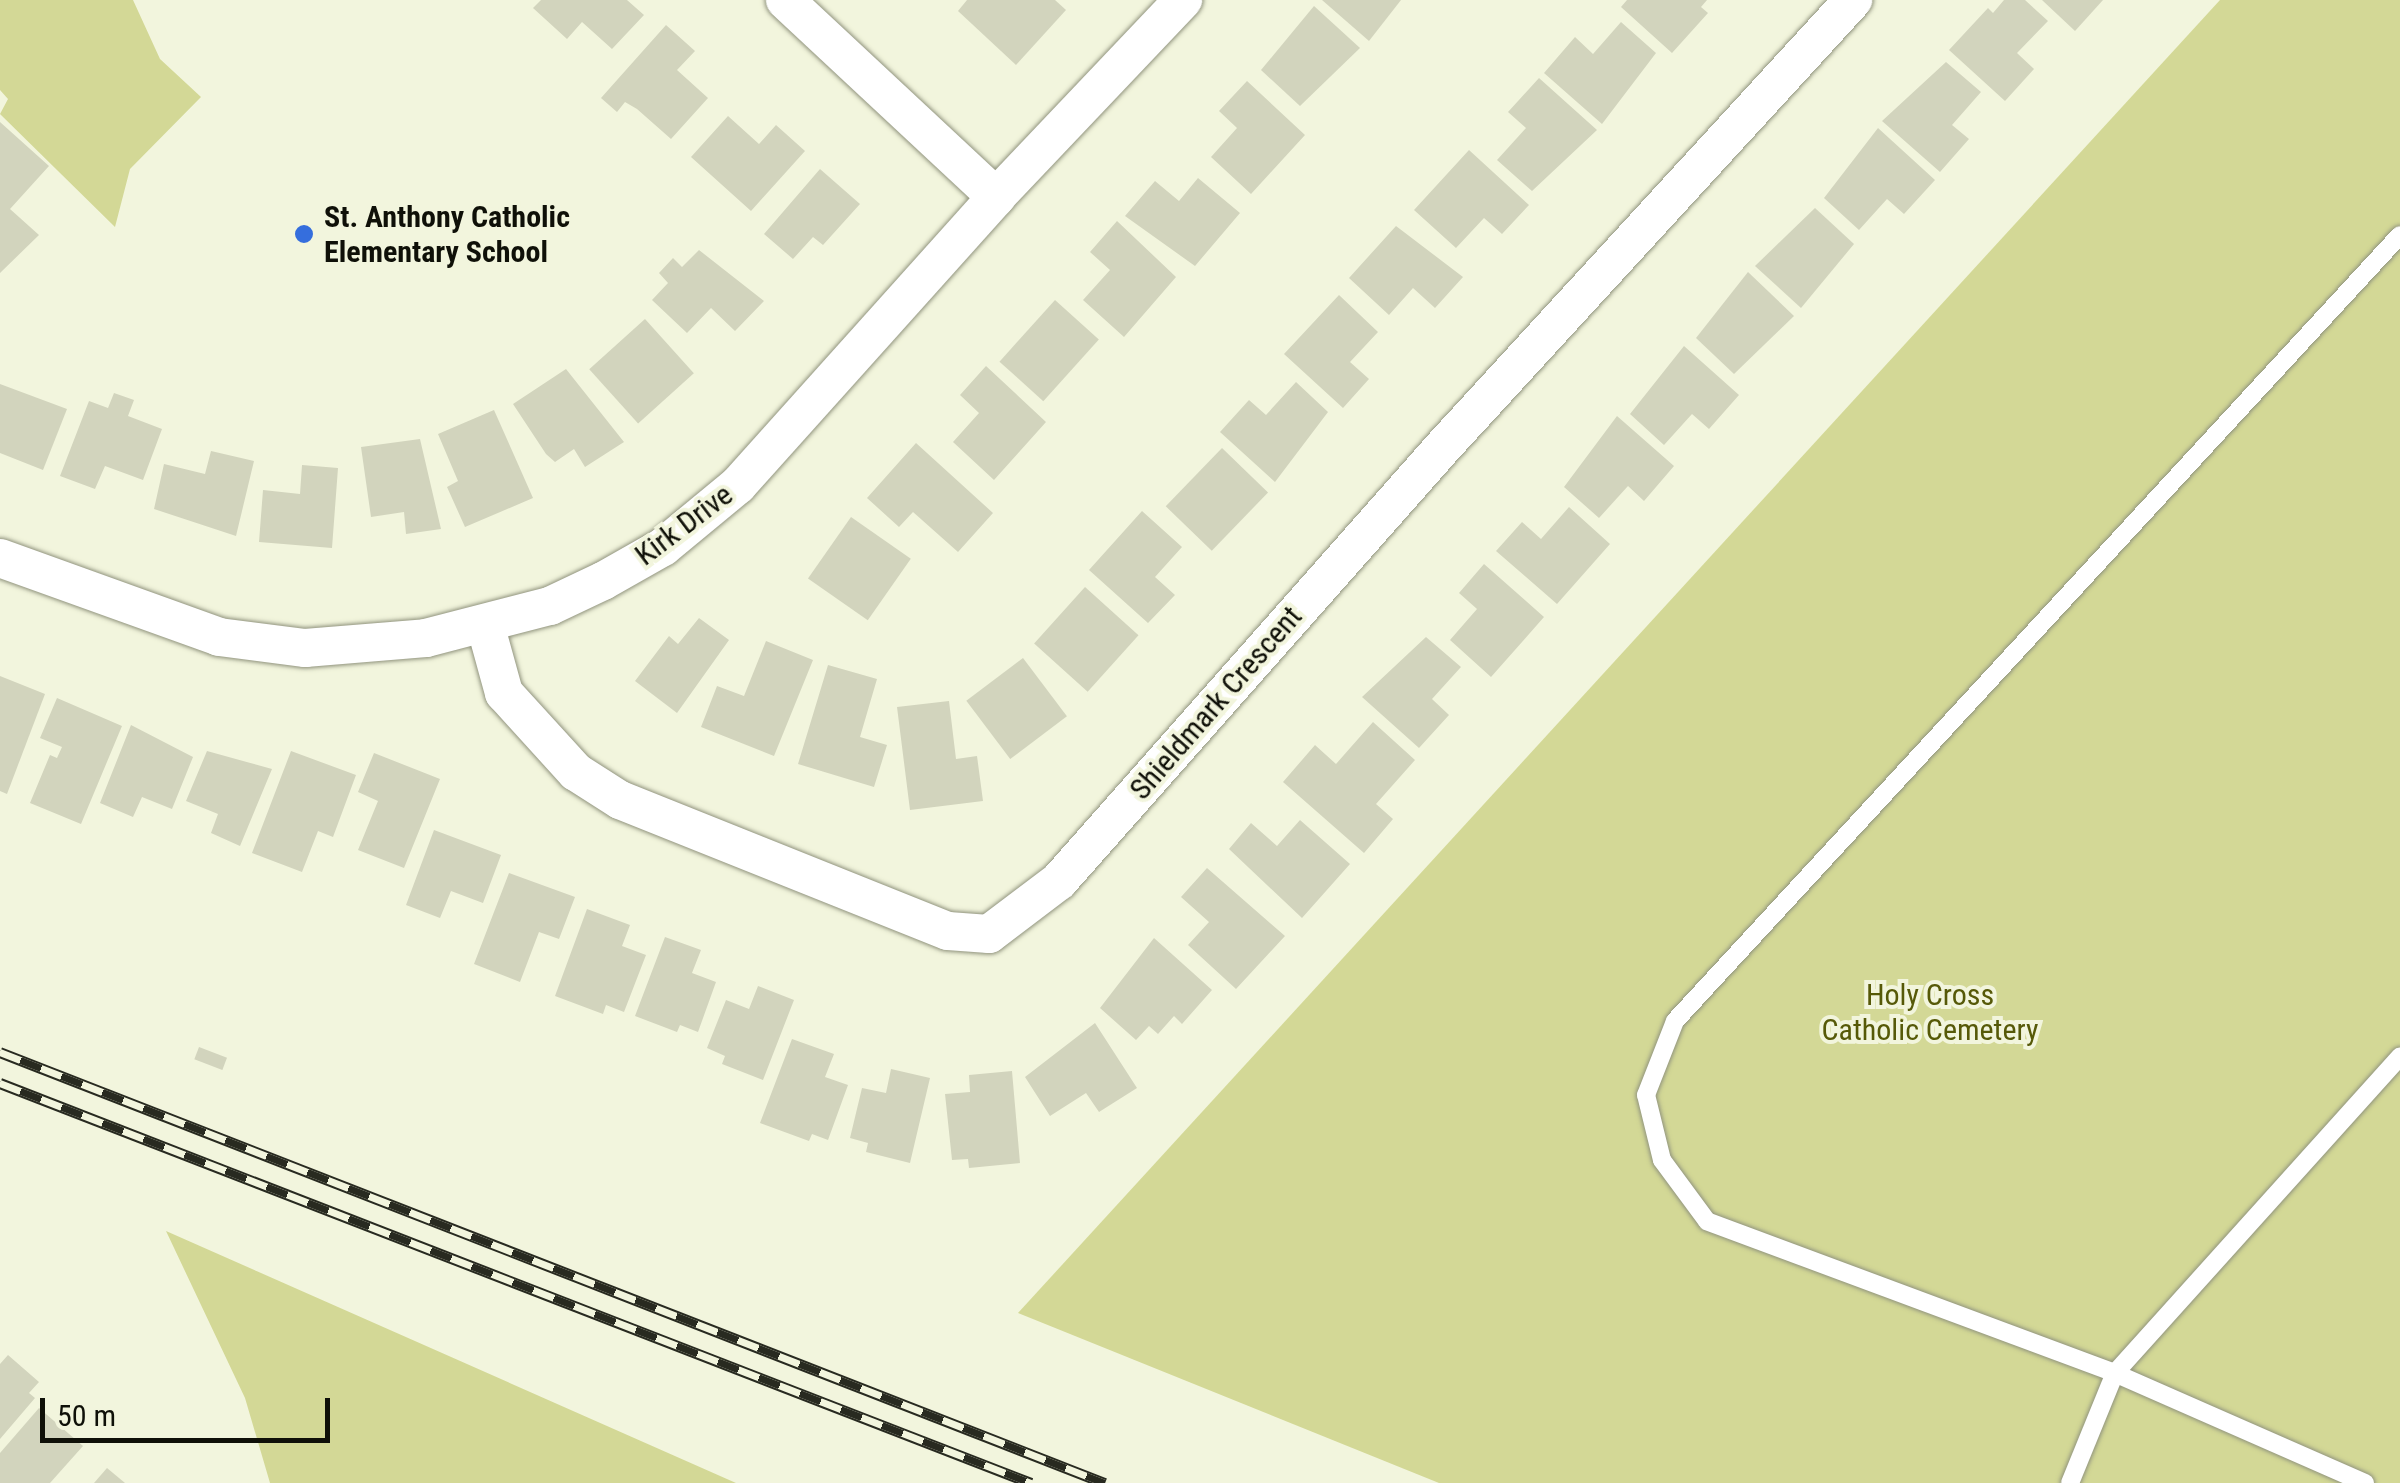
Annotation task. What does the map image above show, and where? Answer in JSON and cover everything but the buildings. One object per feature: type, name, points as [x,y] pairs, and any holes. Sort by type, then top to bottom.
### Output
[{"type":"street","points":[[786,0],[996,197]]},
{"type":"street","name":"Kirk Drive","points":[[0,558],[219,637],[364,647],[485,624],[602,581],[663,546],[738,485],[996,197],[1184,0]]},
{"type":"street","name":"Shieldmark Crescent","points":[[485,624],[504,693],[576,772],[620,800],[948,931],[990,934],[1059,881],[1443,446],[1854,0]]},
{"type":"lane","points":[[2365,1483],[2115,1373],[1707,1221],[1662,1160],[1646,1096],[1676,1020],[2400,236]]},
{"type":"lane","points":[[2070,1483],[2115,1373],[2400,1056]]},
{"type":"green space","points":[[0,0],[133,0],[160,59],[201,97],[130,169],[115,227],[0,114],[8,99],[0,90]]},
{"type":"green space","name":"Holy Cross Catholic Cemetery","points":[[2220,0],[2400,0],[2400,1483],[1439,1483],[1018,1313]]},
{"type":"green space","points":[[166,1231],[736,1483],[270,1483],[245,1398]]},
{"type":"railway","points":[[0,1052],[1105,1483]]},
{"type":"railway","points":[[0,1083],[1031,1483]]},
{"type":"place","name":"St. Anthony Catholic Elementary School","points":[[304,234]]}]
